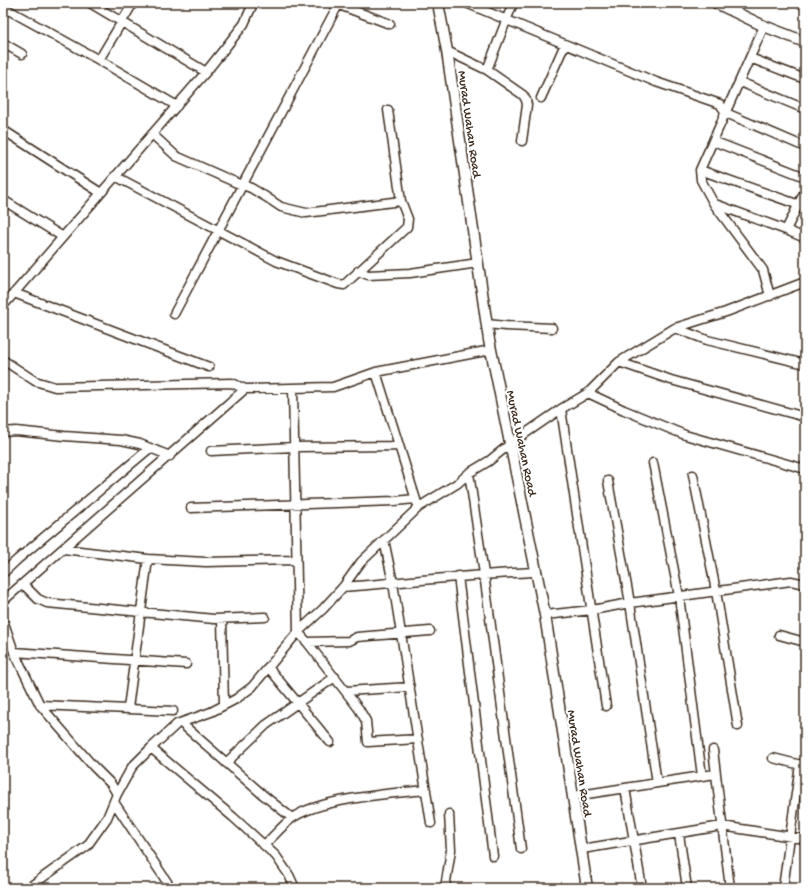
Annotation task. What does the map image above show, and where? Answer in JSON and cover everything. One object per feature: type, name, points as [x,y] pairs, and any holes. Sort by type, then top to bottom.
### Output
[{"type":"street","points":[[90,3],[206,72]]},
{"type":"street","points":[[99,60],[133,3]]},
{"type":"street","points":[[3,306],[206,72],[244,24],[252,3]]},
{"type":"street","name":"Murad Wahan Road","points":[[438,3],[447,51],[491,350],[545,615],[587,888]]},
{"type":"street","points":[[466,3],[656,82],[720,104],[726,113],[805,147]]},
{"type":"street","points":[[487,70],[513,3]]},
{"type":"street","points":[[716,3],[764,26],[805,42]]},
{"type":"street","points":[[174,314],[243,185],[336,4],[390,24]]},
{"type":"street","points":[[3,6],[177,106]]},
{"type":"street","points":[[764,26],[700,170],[701,180],[714,204],[763,270],[770,296]]},
{"type":"street","points":[[3,43],[22,54]]},
{"type":"street","points":[[541,98],[565,44]]},
{"type":"street","points":[[447,51],[487,70],[523,95],[527,105],[522,141]]},
{"type":"street","points":[[750,58],[805,79]]},
{"type":"street","points":[[740,82],[805,109]]},
{"type":"street","points":[[116,176],[276,261],[344,285],[407,227],[408,219],[401,200],[388,110]]},
{"type":"street","points":[[3,130],[101,193]]},
{"type":"street","points":[[152,134],[176,156],[251,188],[280,207],[306,213],[401,200]]},
{"type":"street","points":[[713,141],[805,177]]},
{"type":"street","points":[[700,170],[802,206]]},
{"type":"street","points":[[786,230],[802,206],[805,191]]},
{"type":"street","points":[[3,200],[62,237]]},
{"type":"street","points":[[714,204],[805,238]]},
{"type":"street","points":[[358,271],[368,276],[410,273],[478,263]]},
{"type":"street","points":[[28,888],[87,846],[108,818],[117,794],[132,767],[177,724],[211,712],[236,699],[252,687],[298,632],[323,609],[343,587],[360,562],[384,540],[417,503],[458,483],[468,474],[489,461],[510,444],[561,409],[588,393],[618,362],[675,328],[726,312],[805,282]]},
{"type":"street","points":[[14,293],[209,367]]},
{"type":"street","points":[[487,324],[552,328]]},
{"type":"street","points":[[675,328],[707,340],[805,364]]},
{"type":"street","points":[[3,360],[35,381],[55,387],[232,383],[245,390],[333,387],[376,372],[491,350]]},
{"type":"street","points":[[618,362],[671,380],[805,416]]},
{"type":"street","points":[[376,372],[417,503]]},
{"type":"street","points":[[293,388],[298,632],[308,642],[359,709],[366,721],[368,742],[418,739]]},
{"type":"street","points":[[3,601],[245,390]]},
{"type":"street","points":[[588,393],[624,410],[685,435],[805,470]]},
{"type":"street","points":[[561,409],[606,706]]},
{"type":"street","points":[[3,432],[16,431],[121,440],[150,448],[170,456]]},
{"type":"street","points":[[211,451],[294,447],[399,446]]},
{"type":"street","points":[[3,573],[150,448]]},
{"type":"street","points":[[653,463],[679,596],[702,776]]},
{"type":"street","points":[[468,474],[484,574],[521,849]]},
{"type":"street","points":[[693,475],[716,591],[738,726]]},
{"type":"street","points":[[608,481],[630,603],[657,783]]},
{"type":"street","points":[[191,508],[395,501],[417,503]]},
{"type":"street","points":[[384,540],[393,583],[431,823]]},
{"type":"street","points":[[63,549],[148,559],[206,562],[296,560]]},
{"type":"street","points":[[128,708],[148,559]]},
{"type":"street","points":[[343,587],[458,576],[537,572]]},
{"type":"street","points":[[458,576],[493,856]]},
{"type":"street","points":[[545,615],[592,610],[630,603],[791,581],[805,584]]},
{"type":"street","points":[[23,584],[38,599],[47,603],[222,618],[265,617]]},
{"type":"street","points":[[222,618],[224,705]]},
{"type":"street","points":[[3,620],[14,652],[40,705],[93,766],[111,784],[117,794]]},
{"type":"street","points":[[308,642],[349,641],[356,638],[430,631]]},
{"type":"street","points":[[779,635],[805,642]]},
{"type":"street","points":[[14,652],[186,664]]},
{"type":"street","points":[[268,667],[330,742]]},
{"type":"street","points":[[226,763],[266,725],[335,677]]},
{"type":"street","points":[[346,691],[410,687]]},
{"type":"street","points":[[40,705],[173,710]]},
{"type":"street","points":[[181,723],[292,818]]},
{"type":"street","points":[[151,748],[276,856],[289,875],[295,888]]},
{"type":"street","points":[[712,750],[730,888]]},
{"type":"street","points":[[773,758],[803,765],[790,836],[783,888]]},
{"type":"street","points":[[574,796],[715,774]]},
{"type":"street","points":[[625,788],[642,888]]},
{"type":"street","points":[[264,845],[292,818],[314,808],[339,801],[426,790]]},
{"type":"street","points":[[114,802],[171,888]]},
{"type":"street","points":[[446,888],[451,850],[449,814]]},
{"type":"street","points":[[582,849],[722,826],[805,839]]},
{"type":"street","points":[[679,834],[687,888]]}]
